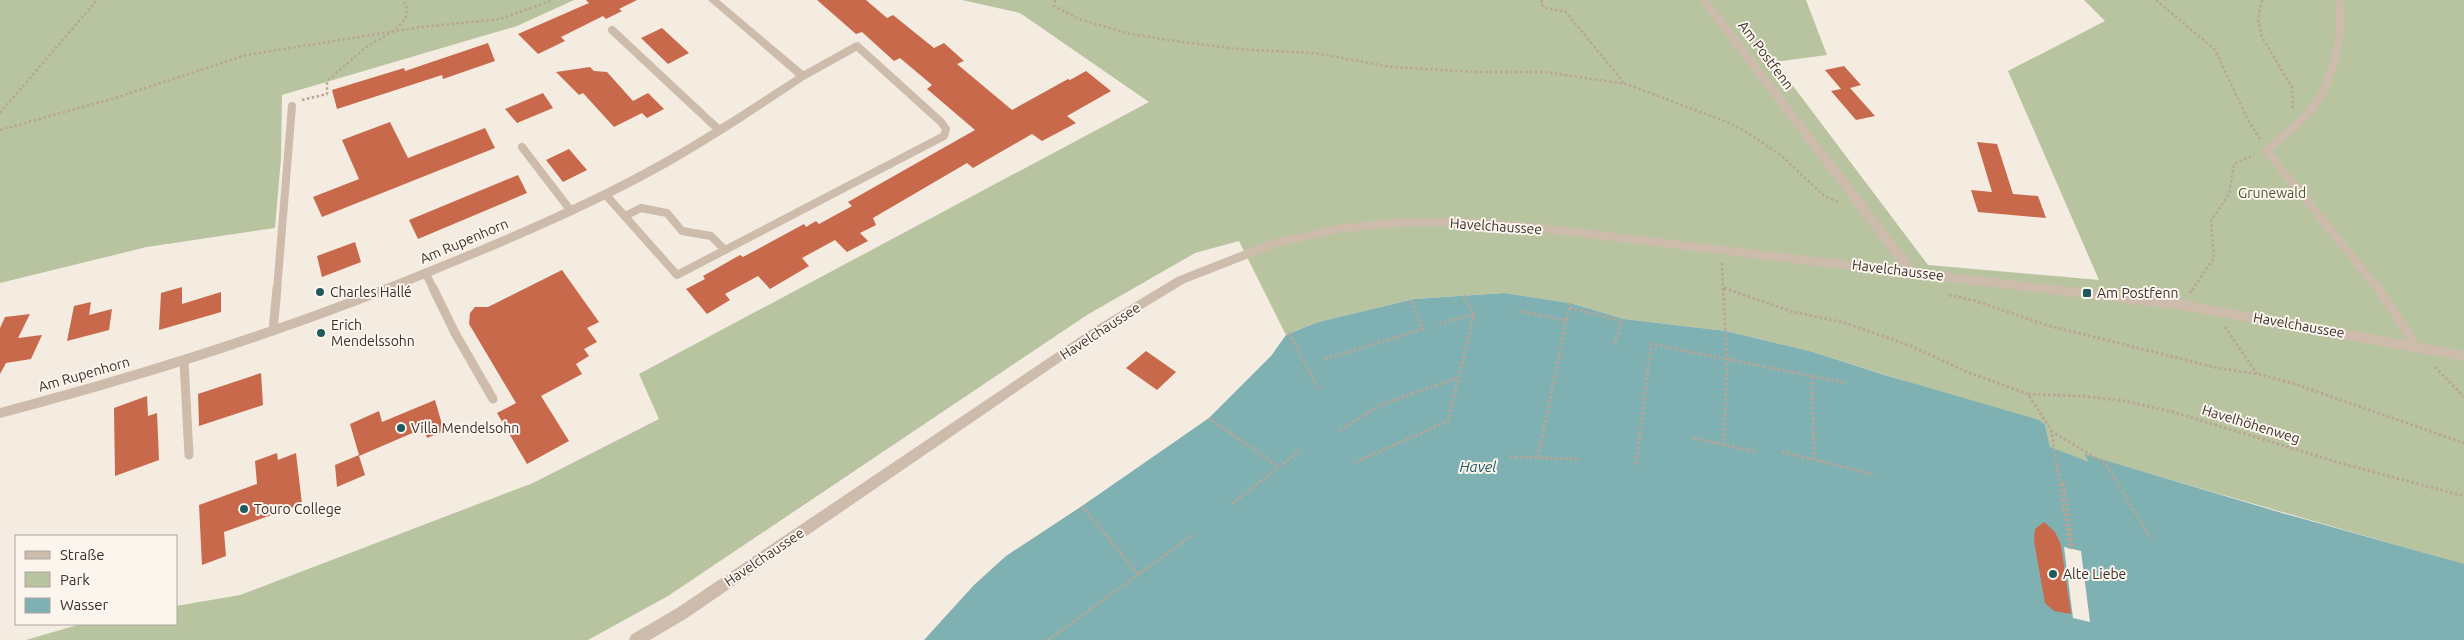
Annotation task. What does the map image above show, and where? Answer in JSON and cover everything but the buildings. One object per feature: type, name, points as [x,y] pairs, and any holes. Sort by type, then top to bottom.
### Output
[{"type":"street","points":[[713,0],[803,76]]},
{"type":"street","name":"Am Postfenn","points":[[1704,0],[1911,271]]},
{"type":"street","name":"Am Rupenhorn","points":[[0,413],[184,361],[383,292],[426,274],[571,211],[665,163],[803,76]]},
{"type":"street","name":"Havelchaussee","points":[[636,640],[682,613],[1100,329],[1181,280],[1275,244],[1337,229],[1405,222],[1469,222],[1530,227],[1911,271],[2182,305],[2464,356]]},
{"type":"lane","points":[[2339,0],[2341,32],[2324,86],[2311,109],[2266,150],[2376,285],[2416,346]]},
{"type":"lane","points":[[612,30],[719,130]]},
{"type":"lane","points":[[605,194],[678,275],[907,158],[944,136],[946,130],[942,122],[857,46],[803,76]]},
{"type":"lane","points":[[273,331],[292,106]]},
{"type":"lane","points":[[522,147],[571,211]]},
{"type":"lane","points":[[625,216],[641,208],[667,213],[682,231],[711,236],[725,250]]},
{"type":"lane","points":[[426,274],[455,333],[493,399]]},
{"type":"lane","points":[[184,361],[189,455]]},
{"type":"path","points":[[0,113],[98,0]]},
{"type":"path","points":[[292,106],[293,103],[327,94],[327,81],[334,74],[356,58],[366,47],[392,32],[405,20],[407,8],[403,0]]},
{"type":"path","points":[[0,130],[115,98],[246,56],[392,32],[500,19],[553,0]]},
{"type":"path","points":[[1054,0],[1054,6],[1079,20],[1126,33],[1168,40],[1237,49],[1315,54],[1391,67],[1470,72],[1544,72],[1626,84]]},
{"type":"path","points":[[1542,0],[1541,4],[1545,8],[1566,12],[1620,81],[1664,97],[1748,133],[1782,156],[1830,200],[1841,202],[1856,201]]},
{"type":"path","points":[[2156,0],[2215,50],[2248,120],[2266,150],[2234,164],[2229,194],[2211,222],[2214,258],[2182,305]]},
{"type":"path","points":[[2262,0],[2258,20],[2262,38],[2292,87],[2295,125]]},
{"type":"path","points":[[1722,249],[1727,360],[1724,445]]},
{"type":"path","name":"Havelhöhenweg","points":[[1724,288],[1793,312],[1842,322],[1911,346],[1967,372],[2028,394],[2082,396],[2125,401],[2163,410],[2347,465],[2464,496]]},
{"type":"path","points":[[1356,462],[1448,421],[1474,314],[1463,295]]},
{"type":"path","points":[[1949,295],[1976,301],[2046,325],[2218,368],[2258,374],[2295,384],[2464,443]]},
{"type":"path","points":[[1325,359],[1423,329],[1412,300]]},
{"type":"path","points":[[1538,457],[1570,303]]},
{"type":"path","points":[[1570,308],[1622,321],[1614,346]]},
{"type":"path","points":[[1519,311],[1567,320]]},
{"type":"path","points":[[2216,311],[2236,345],[2258,374]]},
{"type":"path","points":[[1439,324],[1474,314]]},
{"type":"path","points":[[1290,333],[1318,388]]},
{"type":"path","points":[[1636,464],[1651,344],[1846,383]]},
{"type":"path","points":[[2416,346],[2464,397]]},
{"type":"path","points":[[1340,430],[1381,405],[1460,377]]},
{"type":"path","points":[[1812,377],[1814,459]]},
{"type":"path","points":[[2028,394],[2051,430],[2060,483],[2064,484],[2072,549]]},
{"type":"path","points":[[1209,418],[1279,468]]},
{"type":"path","points":[[2051,430],[2106,464],[2151,539]]},
{"type":"path","points":[[1693,438],[1758,452]]},
{"type":"path","points":[[1232,504],[1300,450]]},
{"type":"path","points":[[1782,452],[1872,474]]},
{"type":"path","points":[[1510,457],[1578,459]]},
{"type":"path","points":[[1082,506],[1138,574]]},
{"type":"path","points":[[1048,640],[1194,534]]},
{"type":"green space","points":[[0,0],[574,0],[517,26],[282,95],[281,158],[275,228],[147,247],[0,283]]},
{"type":"green space","name":"Grunewald","points":[[962,0],[1806,0],[1827,55],[1775,62],[1928,265],[2099,280],[2008,71],[2105,21],[2084,0],[2464,0],[2464,597],[2445,559],[2085,455],[2090,463],[2050,448],[2045,425],[1813,352],[1726,331],[1624,319],[1570,303],[1504,293],[1414,299],[1318,322],[1286,335],[1239,241],[1195,253],[1087,315],[668,596],[588,640],[26,640],[78,625],[178,625],[178,606],[240,595],[533,483],[659,419],[639,374],[1149,102],[1020,13]]},
{"type":"water","name":"Havel","points":[[1504,293],[1570,303],[1624,319],[1726,331],[1813,352],[2039,420],[2045,425],[2050,447],[2089,462],[2084,454],[2282,513],[2464,564],[2464,640],[924,640],[974,585],[1006,556],[1209,418],[1271,356],[1286,335],[1318,322],[1414,299]]},
{"type":"pier","points":[[2064,547],[2081,551],[2090,622],[2073,618]]},
{"type":"place","name":"Charles Hallé","points":[[320,292]]},
{"type":"place","name":"Am Postfenn","points":[[2087,293]]},
{"type":"place","name":"Erich Mendelssohn","points":[[321,333]]},
{"type":"place","name":"Villa Mendelsohn","points":[[401,428]]},
{"type":"place","name":"Touro College","points":[[244,509]]},
{"type":"place","name":"Alte Liebe","points":[[2053,574]]}]
